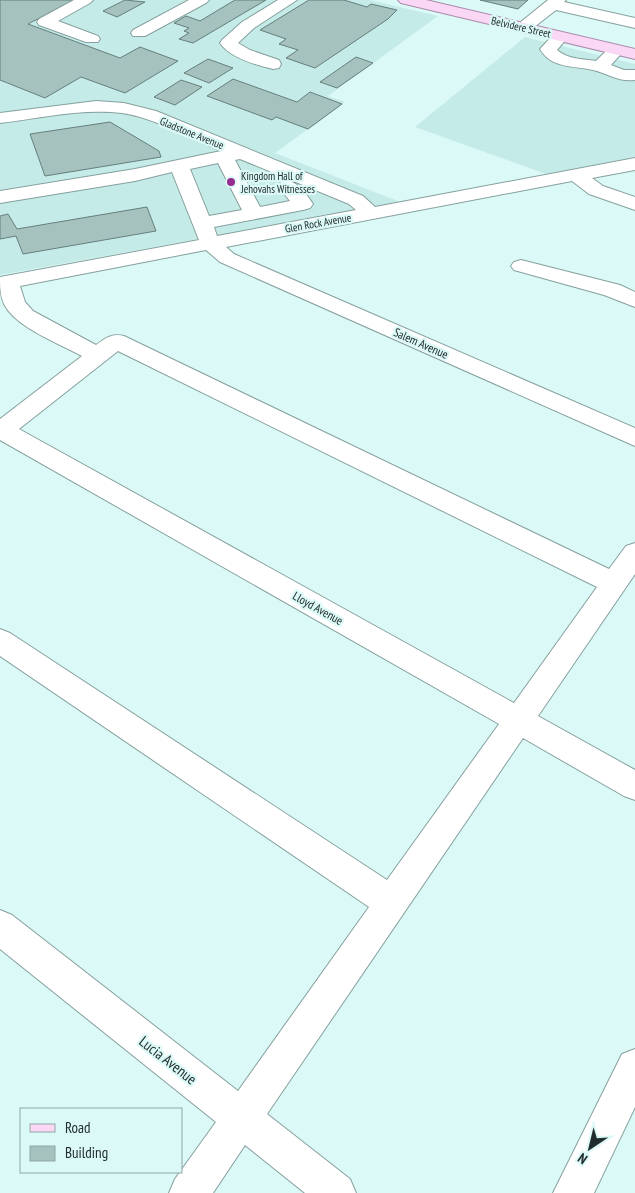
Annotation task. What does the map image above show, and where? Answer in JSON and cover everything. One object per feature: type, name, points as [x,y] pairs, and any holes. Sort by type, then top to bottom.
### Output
[{"type":"main road","name":"Belvidere Street","points":[[406,0],[635,54]]},
{"type":"street","points":[[84,0],[45,22],[92,39]]},
{"type":"street","points":[[164,0],[186,8]]},
{"type":"street","points":[[139,33],[201,0]]},
{"type":"street","points":[[273,64],[244,54],[228,43],[248,25],[289,0]]},
{"type":"street","points":[[523,28],[555,2],[635,23]]},
{"type":"street","points":[[560,36],[548,49],[551,56],[559,60],[600,66],[617,75],[627,77],[635,75]]},
{"type":"street","points":[[600,66],[617,50]]},
{"type":"street","name":"Gladstone Avenue","points":[[0,118],[96,106],[124,108],[150,115],[232,155],[356,200],[371,214]]},
{"type":"street","points":[[0,197],[135,175],[232,155],[254,214]]},
{"type":"street","name":"Glen Rock Avenue","points":[[4,282],[206,233],[371,214],[635,164]]},
{"type":"street","points":[[179,165],[206,233],[254,214],[303,204],[288,186]]},
{"type":"street","points":[[576,175],[596,190],[635,204]]},
{"type":"street","name":"Salem Avenue","points":[[206,233],[227,258],[635,438]]},
{"type":"street","points":[[521,266],[612,290],[635,300]]},
{"type":"street","points":[[4,282],[15,304],[25,316],[97,355]]},
{"type":"street","points":[[0,430],[116,341],[614,583]]},
{"type":"street","name":"Lloyd Avenue","points":[[0,430],[635,786]]},
{"type":"street","points":[[189,1193],[635,553]]},
{"type":"street","points":[[0,641],[391,902]]},
{"type":"street","name":"Lucia Avenue","points":[[0,927],[336,1193]]},
{"type":"street","points":[[573,1193],[635,1067]]},
{"type":"shaded area","points":[[0,0],[370,0],[438,16],[328,96],[345,102],[275,153],[400,202],[0,275]]},
{"type":"shaded area","points":[[525,37],[635,64],[635,157],[546,174],[415,127]]},
{"type":"building","points":[[0,0],[74,0],[28,24],[120,58],[140,47],[178,61],[125,93],[81,77],[45,98],[0,80]]},
{"type":"building","points":[[125,0],[145,2],[117,17],[103,11]]},
{"type":"building","points":[[235,0],[266,0],[193,43],[179,39],[189,33],[184,31],[189,28],[174,23],[186,16],[200,21]]},
{"type":"building","points":[[309,0],[344,0],[367,7],[371,4],[397,10],[388,19],[315,68],[286,58],[298,50],[279,44],[286,39],[260,30]]},
{"type":"building","points":[[480,0],[528,0],[518,9]]},
{"type":"building","points":[[356,57],[373,63],[337,88],[320,82]]},
{"type":"building","points":[[208,59],[233,68],[209,83],[184,73]]},
{"type":"building","points":[[233,79],[297,102],[310,92],[342,104],[308,129],[276,117],[272,120],[207,96]]},
{"type":"building","points":[[181,80],[202,87],[175,105],[154,97]]},
{"type":"building","points":[[110,122],[159,151],[161,157],[45,176],[30,134]]},
{"type":"building","points":[[147,207],[156,231],[23,254],[16,236],[0,239],[0,216],[8,214],[17,229]]},
{"type":"place","name":"Kingdom Hall of Jehovahs Witnesses","points":[[231,182]]}]
